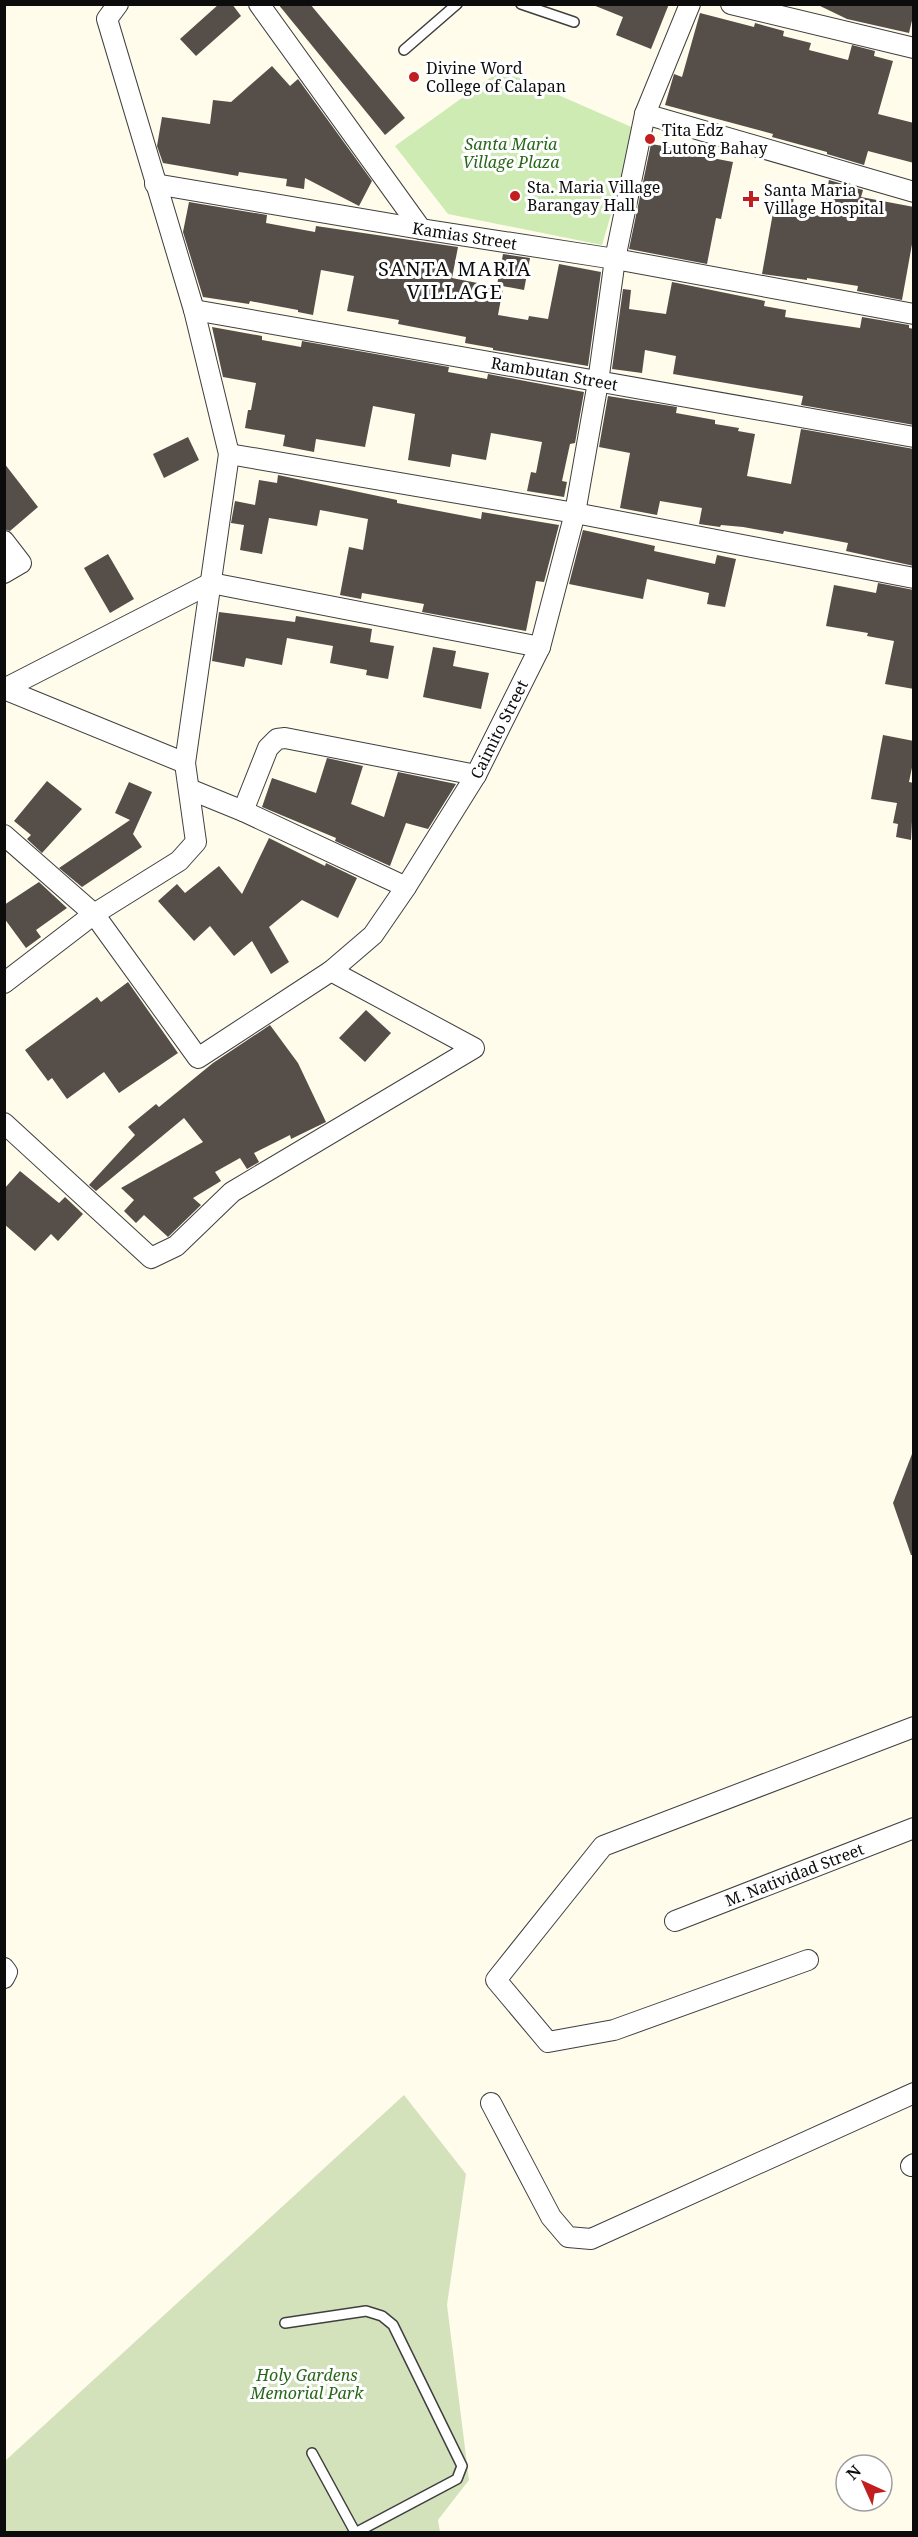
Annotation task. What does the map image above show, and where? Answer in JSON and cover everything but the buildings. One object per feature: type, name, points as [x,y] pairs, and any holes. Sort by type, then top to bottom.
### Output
[{"type":"street","points":[[4,983],[94,914],[179,861],[196,842],[184,763],[229,454],[194,310],[107,19],[118,4]]},
{"type":"street","points":[[259,4],[421,229]]},
{"type":"street","name":"Caimito Street","points":[[4,835],[94,914],[198,1058],[332,971],[373,935],[476,775],[540,647],[575,513],[615,258],[645,114],[690,4]]},
{"type":"street","points":[[731,4],[914,48]]},
{"type":"street","points":[[645,114],[914,192]]},
{"type":"street","name":"Kamias Street","points":[[155,184],[421,229],[615,258],[914,314]]},
{"type":"street","name":"Rambutan Street","points":[[194,310],[914,437]]},
{"type":"street","points":[[229,454],[575,513],[914,578]]},
{"type":"street","points":[[4,541],[21,563],[4,573]]},
{"type":"street","points":[[4,689],[211,584],[540,647]]},
{"type":"street","points":[[4,689],[184,763]]},
{"type":"street","points":[[243,811],[268,748],[277,739],[285,738],[476,775]]},
{"type":"street","points":[[189,789],[243,811],[406,887]]},
{"type":"street","points":[[4,1123],[151,1258],[176,1246],[232,1192],[474,1048],[332,971]]},
{"type":"street","points":[[808,1960],[614,2030],[548,2042],[496,1980],[603,1846],[914,1727]]},
{"type":"street","name":"M. Natividad Street","points":[[675,1921],[914,1828]]},
{"type":"street","points":[[4,1968],[7,1972],[4,1978]]},
{"type":"street","points":[[491,2103],[551,2217],[568,2237],[591,2240],[914,2093]]},
{"type":"lane","points":[[404,50],[457,4]]},
{"type":"lane","points":[[521,4],[574,22]]},
{"type":"lane","points":[[285,2323],[366,2311],[388,2320],[393,2325],[462,2466],[457,2479],[356,2532],[312,2453]]},
{"type":"green space","name":"Santa Maria Village Plaza","points":[[501,70],[636,129],[602,245],[448,214],[395,146]]},
{"type":"green space","name":"Holy Gardens Memorial Park","points":[[404,2095],[466,2174],[447,2305],[469,2480],[438,2520],[440,2532],[5,2532],[5,2461]]},
{"type":"place","name":"Divine Word College of Calapan","points":[[414,77]]},
{"type":"place","name":"Tita Edz Lutong Bahay","points":[[650,139]]},
{"type":"place","name":"Sta. Maria Village Barangay Hall","points":[[515,196]]},
{"type":"place","name":"Santa Maria Village Hospital","points":[[751,199]]},
{"type":"district","name":"SANTA MARIA VILLAGE","points":[[455,280]]}]
